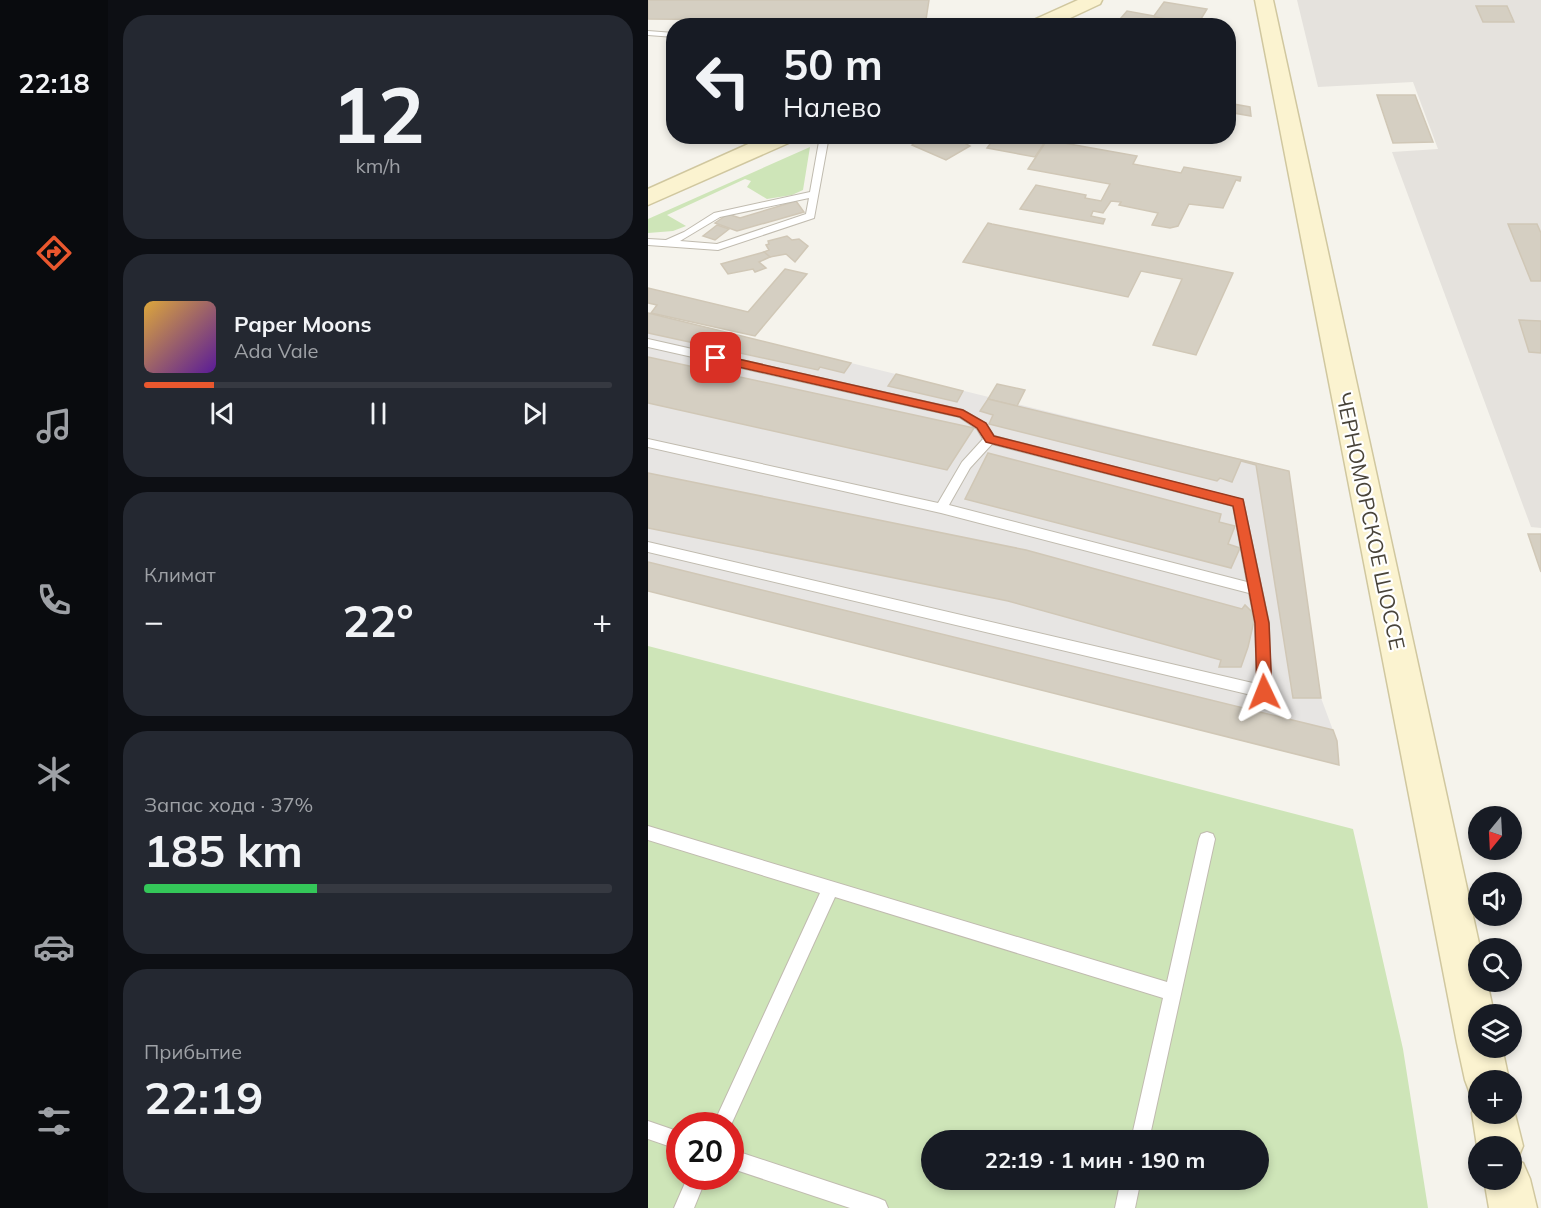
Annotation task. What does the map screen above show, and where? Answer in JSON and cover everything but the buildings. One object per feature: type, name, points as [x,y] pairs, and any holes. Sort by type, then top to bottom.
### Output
[{"type":"main road","points":[[1054,18],[1093,0]]},
{"type":"main road","name":"ЧЕРНОМОРСКОЕ ШОССЕ","points":[[1264,0],[1471,1004]]},
{"type":"main road","points":[[648,198],[767,144]]},
{"type":"main road","points":[[1509,1190],[1513,1208]]},
{"type":"lane","points":[[648,33],[666,34]]},
{"type":"lane","points":[[648,242],[718,247],[811,216],[823,144]]},
{"type":"lane","points":[[667,243],[688,234],[717,215],[814,194]]},
{"type":"lane","points":[[648,343],[963,414],[981,426],[990,439],[1239,503],[1262,623],[1264,692],[648,547]]},
{"type":"lane","points":[[941,508],[966,465],[990,439]]},
{"type":"lane","points":[[648,443],[941,508],[1256,590]]},
{"type":"lane","points":[[648,833],[1173,992]]},
{"type":"lane","points":[[1142,1130],[1207,839]]},
{"type":"lane","points":[[728,1112],[831,888]]},
{"type":"lane","points":[[648,1130],[666,1136]]},
{"type":"lane","points":[[744,1163],[878,1208]]},
{"type":"lane","points":[[684,1208],[692,1190]]},
{"type":"lane","points":[[1125,1208],[1129,1190]]},
{"type":"shaded area","points":[[1297,0],[1541,0],[1541,528],[1531,527],[1392,152],[1438,149],[1413,82],[1318,87]]},
{"type":"shaded area","points":[[648,313],[1289,471],[1321,698],[1337,741],[1339,765],[648,591]]},
{"type":"green space","points":[[810,147],[803,190],[792,195],[767,199],[747,187],[751,181],[745,179],[667,215],[686,226],[673,231],[648,233],[648,219]]},
{"type":"green space","points":[[648,646],[1353,829],[1403,1049],[1428,1208],[648,1208]]},
{"type":"route","points":[[716,358],[963,414],[981,426],[990,439],[1239,503],[1262,623],[1264,692]]}]
